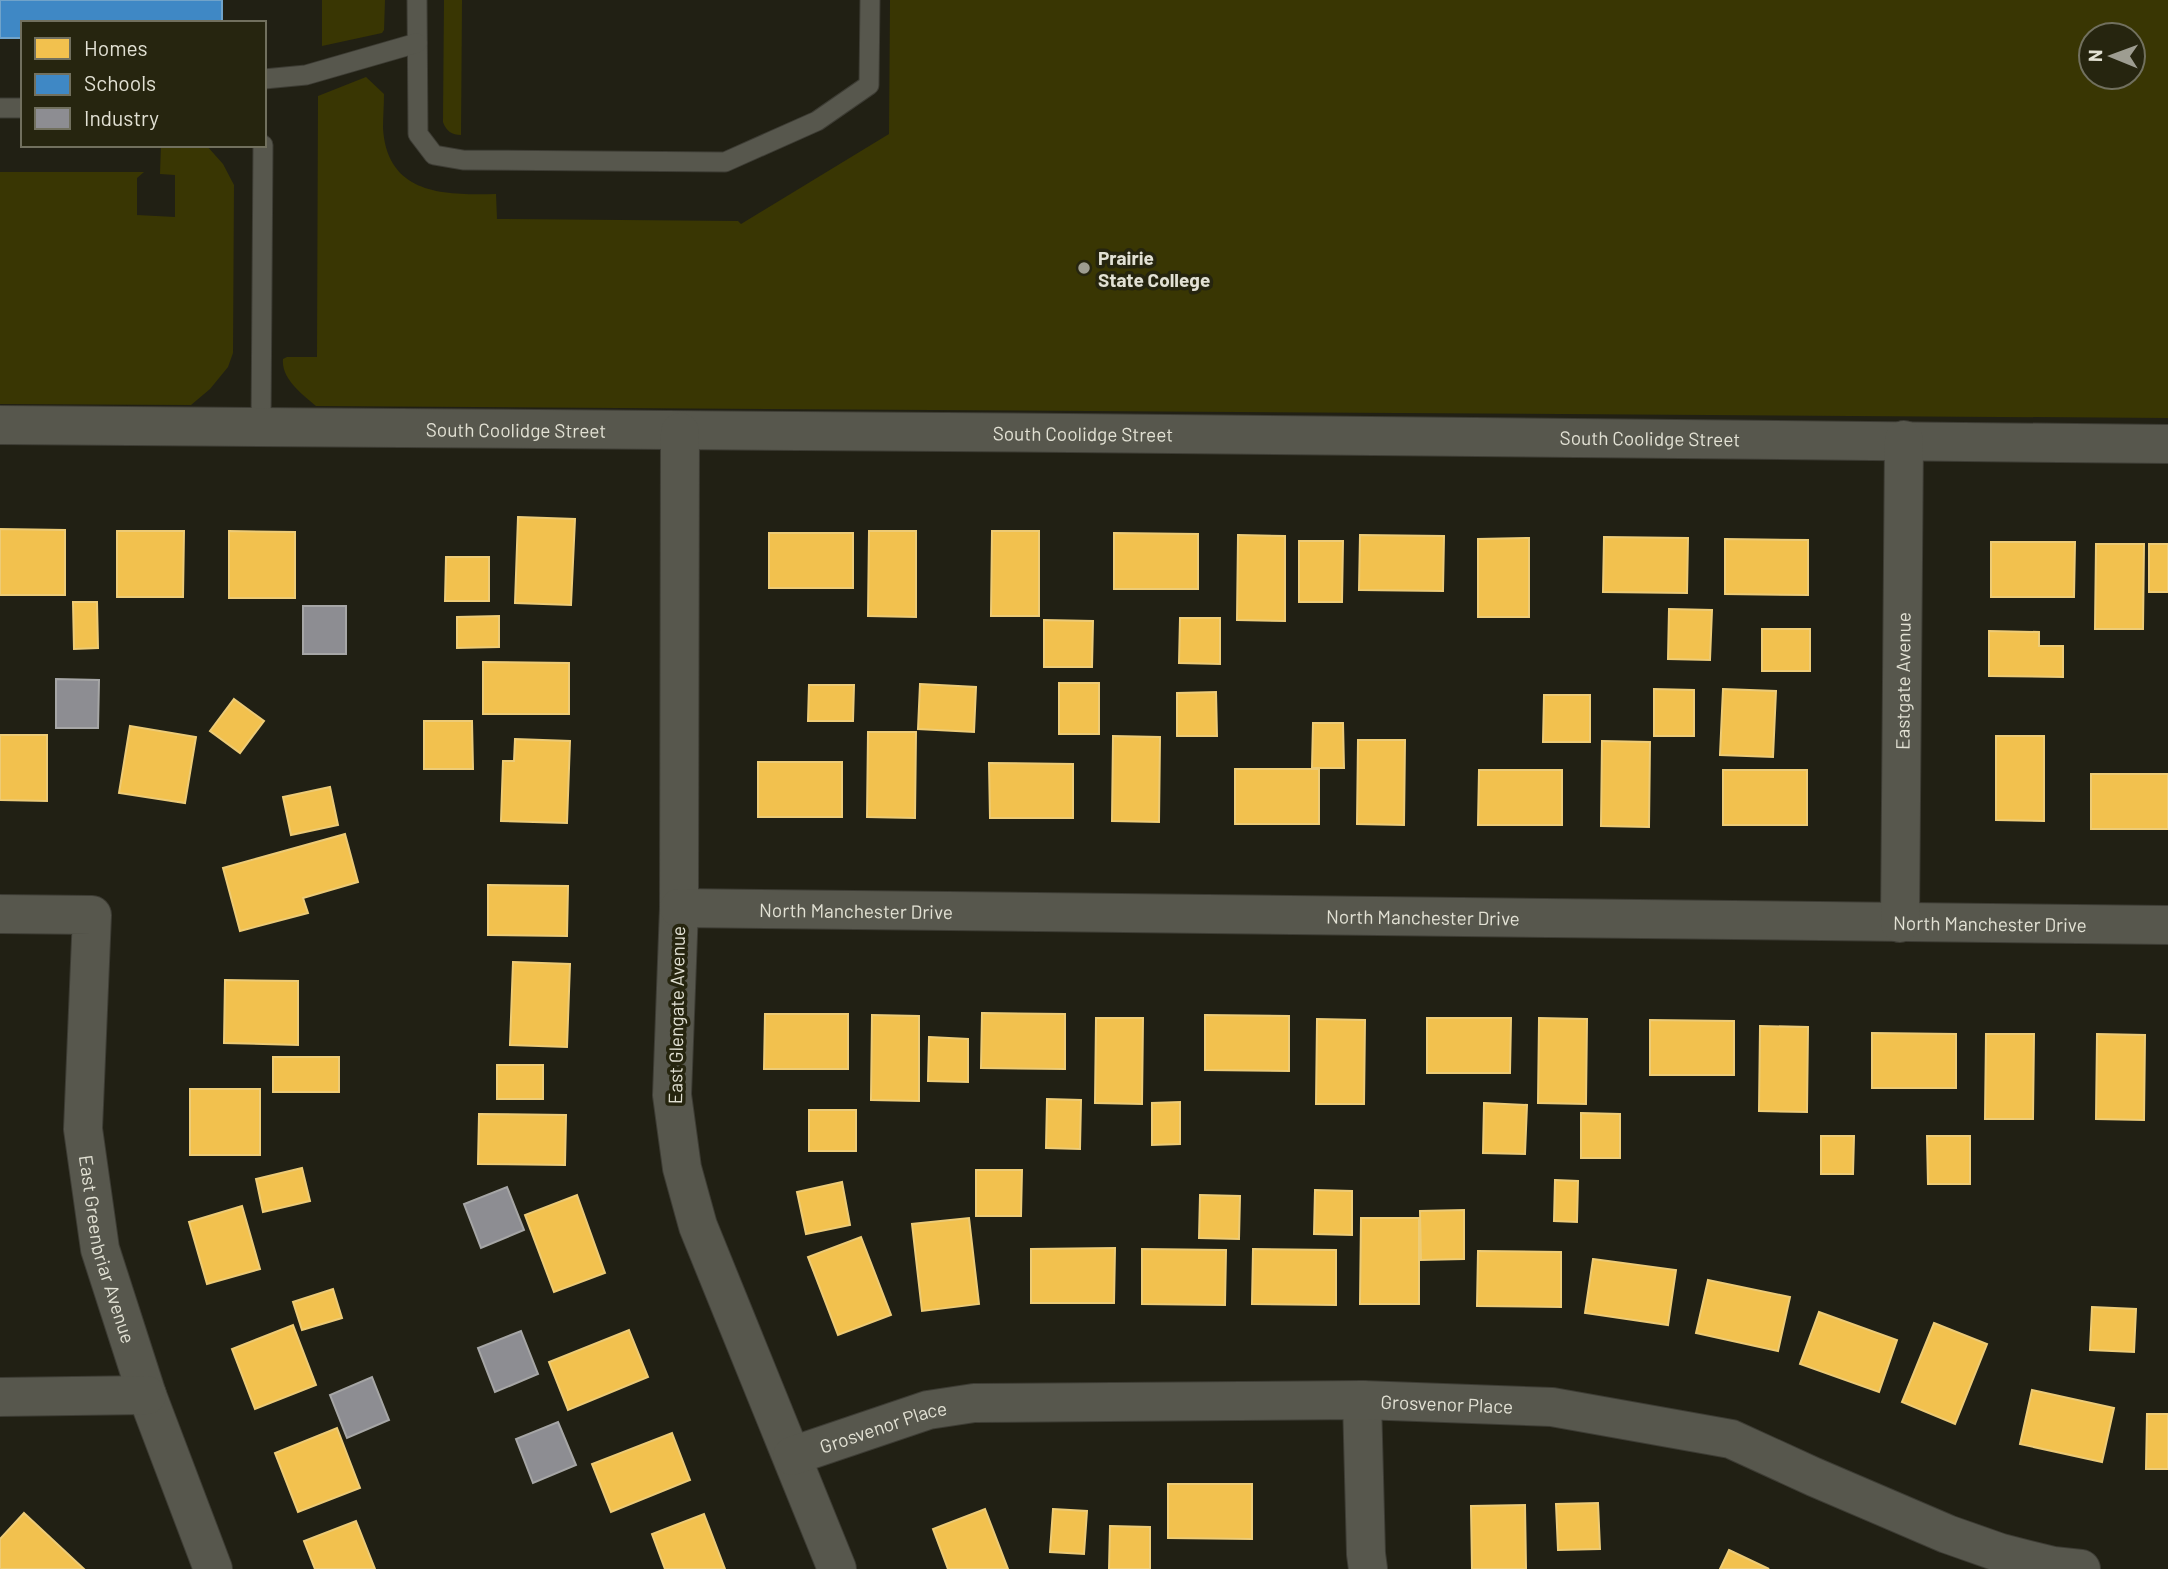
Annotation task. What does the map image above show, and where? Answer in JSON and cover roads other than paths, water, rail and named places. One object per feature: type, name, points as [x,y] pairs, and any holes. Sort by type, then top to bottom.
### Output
[{"type":"street","name":"South Coolidge Street","points":[[0,425],[2168,444]]},
{"type":"street","name":"East Glengate Avenue","points":[[680,432],[679,908],[672,1096],[682,1168],[698,1226],[838,1569]]},
{"type":"street","name":"Eastgate Avenue","points":[[1900,923],[1904,440]]},
{"type":"street","name":"North Manchester Drive","points":[[679,908],[2168,925]]},
{"type":"street","name":"East Greenbriar Avenue","points":[[0,914],[92,915],[83,1129],[100,1248],[147,1395],[213,1569]]},
{"type":"street","points":[[0,1397],[147,1395]]},
{"type":"street","name":"Grosvenor Place","points":[[792,1456],[928,1410],[974,1403],[1362,1399],[1552,1407],[1731,1439],[1947,1534],[2001,1553],[2053,1566],[2081,1569]]},
{"type":"street","points":[[1362,1399],[1368,1569]]},
{"type":"lane","points":[[417,0],[418,134],[434,155],[463,160],[514,162],[726,162],[817,121],[869,85],[870,0]]},
{"type":"lane","points":[[266,79],[306,75],[417,43]]},
{"type":"lane","points":[[0,108],[21,108]]},
{"type":"lane","points":[[261,427],[263,147]]},
{"type":"place","name":"Prairie State College","points":[[1084,268]]}]
